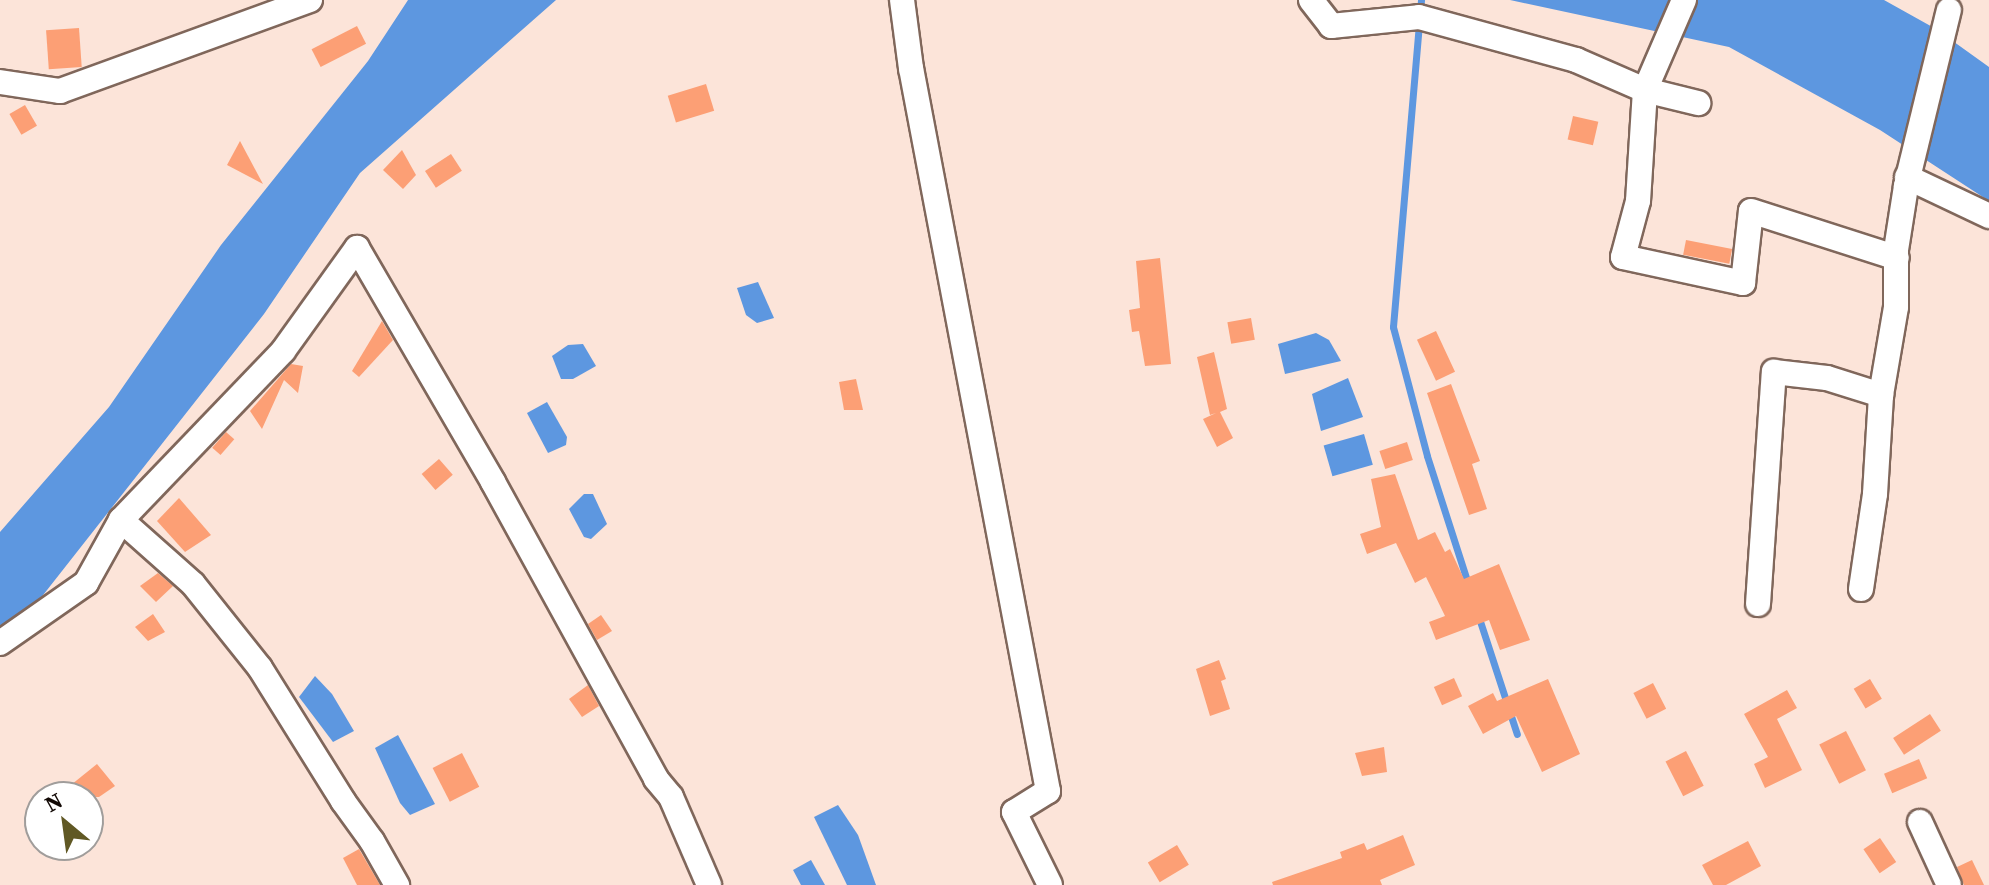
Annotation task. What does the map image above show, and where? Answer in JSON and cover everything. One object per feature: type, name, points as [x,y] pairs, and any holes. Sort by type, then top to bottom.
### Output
[{"type":"street","points":[[0,82],[60,91],[310,0]]},
{"type":"street","points":[[902,0],[914,83],[1048,791],[1014,812],[1050,885]]},
{"type":"street","points":[[1311,0],[1331,26],[1419,17],[1576,60],[1645,90],[1698,103]]},
{"type":"street","points":[[1684,0],[1645,90],[1638,201],[1623,257],[1743,283],[1751,211],[1897,258]]},
{"type":"street","points":[[1861,589],[1875,494],[1881,395],[1896,307],[1897,258],[1909,169],[1947,16]]},
{"type":"street","points":[[1909,169],[1989,216]]},
{"type":"street","points":[[0,643],[86,583],[121,520],[283,351],[357,248],[493,482],[656,779],[671,797],[709,885]]},
{"type":"street","points":[[1758,604],[1774,372],[1827,378],[1881,395]]},
{"type":"street","points":[[121,520],[193,584],[260,668],[397,885]]},
{"type":"street","points":[[1920,822],[1949,885]]},
{"type":"water","points":[[408,0],[556,0],[360,173],[264,314],[40,599],[0,627],[0,532],[109,407],[221,245],[368,61]]},
{"type":"water","points":[[1510,0],[1884,0],[1936,29],[1989,67],[1989,201],[1880,130],[1729,47]]},
{"type":"water","points":[[758,282],[774,318],[757,323],[746,315],[737,288]]},
{"type":"water","points":[[1316,333],[1329,340],[1341,361],[1285,374],[1278,344]]},
{"type":"water","points":[[583,344],[596,366],[573,379],[561,379],[552,356],[568,345]]},
{"type":"water","points":[[1348,378],[1363,417],[1321,431],[1312,394]]},
{"type":"water","points":[[547,402],[567,437],[566,445],[548,453],[527,413]]},
{"type":"water","points":[[1364,434],[1373,465],[1332,476],[1324,446]]},
{"type":"water","points":[[584,494],[593,494],[607,524],[591,539],[584,537],[569,509]]},
{"type":"water","points":[[315,676],[332,694],[354,731],[333,742],[299,697]]},
{"type":"water","points":[[398,735],[435,804],[410,815],[400,803],[375,748]]},
{"type":"water","points":[[838,805],[858,835],[876,885],[847,885],[814,817]]},
{"type":"water","points":[[811,860],[825,885],[801,885],[793,870]]},
{"type":"building","points":[[357,26],[366,44],[321,67],[312,49]]},
{"type":"building","points":[[79,28],[82,67],[49,69],[46,30]]},
{"type":"building","points":[[706,84],[714,111],[676,122],[668,96]]},
{"type":"building","points":[[25,105],[37,126],[21,135],[9,114]]},
{"type":"building","points":[[1573,116],[1598,122],[1593,145],[1568,139]]},
{"type":"building","points":[[240,141],[263,184],[227,165]]},
{"type":"building","points":[[402,150],[416,175],[403,189],[383,170]]},
{"type":"building","points":[[451,154],[462,171],[436,188],[425,171]]},
{"type":"building","points":[[1686,240],[1732,249],[1729,264],[1683,255]]},
{"type":"building","points":[[1160,258],[1171,364],[1145,366],[1139,331],[1132,332],[1129,310],[1140,308],[1136,261]]},
{"type":"building","points":[[1251,318],[1255,340],[1231,344],[1227,322]]},
{"type":"building","points":[[382,321],[393,340],[359,377],[352,371]]},
{"type":"building","points":[[1436,331],[1455,372],[1436,381],[1417,340]]},
{"type":"building","points":[[1214,352],[1227,409],[1220,412],[1233,438],[1217,447],[1203,419],[1216,413],[1210,415],[1197,357]]},
{"type":"building","points":[[291,364],[303,366],[298,393],[284,380],[262,429],[250,411]]},
{"type":"building","points":[[856,379],[863,410],[844,410],[839,382]]},
{"type":"building","points":[[1451,384],[1480,461],[1472,464],[1487,509],[1469,515],[1427,393]]},
{"type":"building","points":[[226,432],[234,439],[221,455],[212,448]]},
{"type":"building","points":[[1407,442],[1413,460],[1385,469],[1379,451]]},
{"type":"building","points":[[439,459],[453,475],[435,490],[422,474]]},
{"type":"building","points":[[1395,474],[1418,540],[1435,532],[1445,552],[1450,549],[1464,579],[1499,564],[1530,640],[1500,650],[1489,620],[1436,640],[1429,622],[1445,616],[1426,577],[1415,583],[1396,543],[1367,554],[1360,534],[1381,527],[1371,479]]},
{"type":"building","points":[[179,498],[211,535],[185,552],[157,521]]},
{"type":"building","points":[[158,573],[173,586],[156,602],[140,586]]},
{"type":"building","points":[[153,614],[165,632],[148,641],[135,627]]},
{"type":"building","points":[[601,615],[612,631],[597,640],[588,624]]},
{"type":"building","points":[[1219,660],[1226,679],[1221,681],[1230,709],[1210,716],[1196,669]]},
{"type":"building","points":[[1454,678],[1462,696],[1442,705],[1434,687]]},
{"type":"building","points":[[1548,679],[1580,754],[1542,772],[1516,716],[1483,734],[1468,706],[1493,693],[1497,701]]},
{"type":"building","points":[[1870,679],[1882,699],[1866,709],[1854,689]]},
{"type":"building","points":[[1653,683],[1666,709],[1647,719],[1633,693]]},
{"type":"building","points":[[588,685],[599,706],[582,717],[569,699]]},
{"type":"building","points":[[1787,690],[1797,708],[1777,719],[1802,770],[1765,788],[1754,764],[1768,757],[1744,714]]},
{"type":"building","points":[[1930,714],[1941,731],[1904,755],[1893,738]]},
{"type":"building","points":[[1846,731],[1866,770],[1839,784],[1819,745]]},
{"type":"building","points":[[1384,747],[1387,772],[1362,776],[1355,753]]},
{"type":"building","points":[[1686,751],[1704,786],[1683,796],[1666,761]]},
{"type":"building","points":[[462,753],[479,787],[450,802],[433,768]]},
{"type":"building","points":[[1919,759],[1927,778],[1892,793],[1884,774]]},
{"type":"building","points":[[97,764],[115,786],[104,794],[104,781],[76,781]]},
{"type":"building","points":[[1403,835],[1415,865],[1380,880],[1382,885],[1273,885],[1272,882],[1342,858],[1340,852],[1364,843],[1367,850]]},
{"type":"building","points":[[1880,838],[1896,862],[1880,873],[1863,849]]},
{"type":"building","points":[[1748,841],[1761,866],[1726,885],[1713,885],[1702,865]]},
{"type":"building","points":[[1177,845],[1189,865],[1160,882],[1148,863]]},
{"type":"building","points":[[359,849],[380,885],[357,885],[343,858]]},
{"type":"building","points":[[1972,860],[1984,885],[1964,885],[1957,867]]},
{"type":"waterway","points":[[1421,0],[1393,327],[1427,456],[1468,584]]},
{"type":"waterway","points":[[1478,615],[1517,734]]}]
